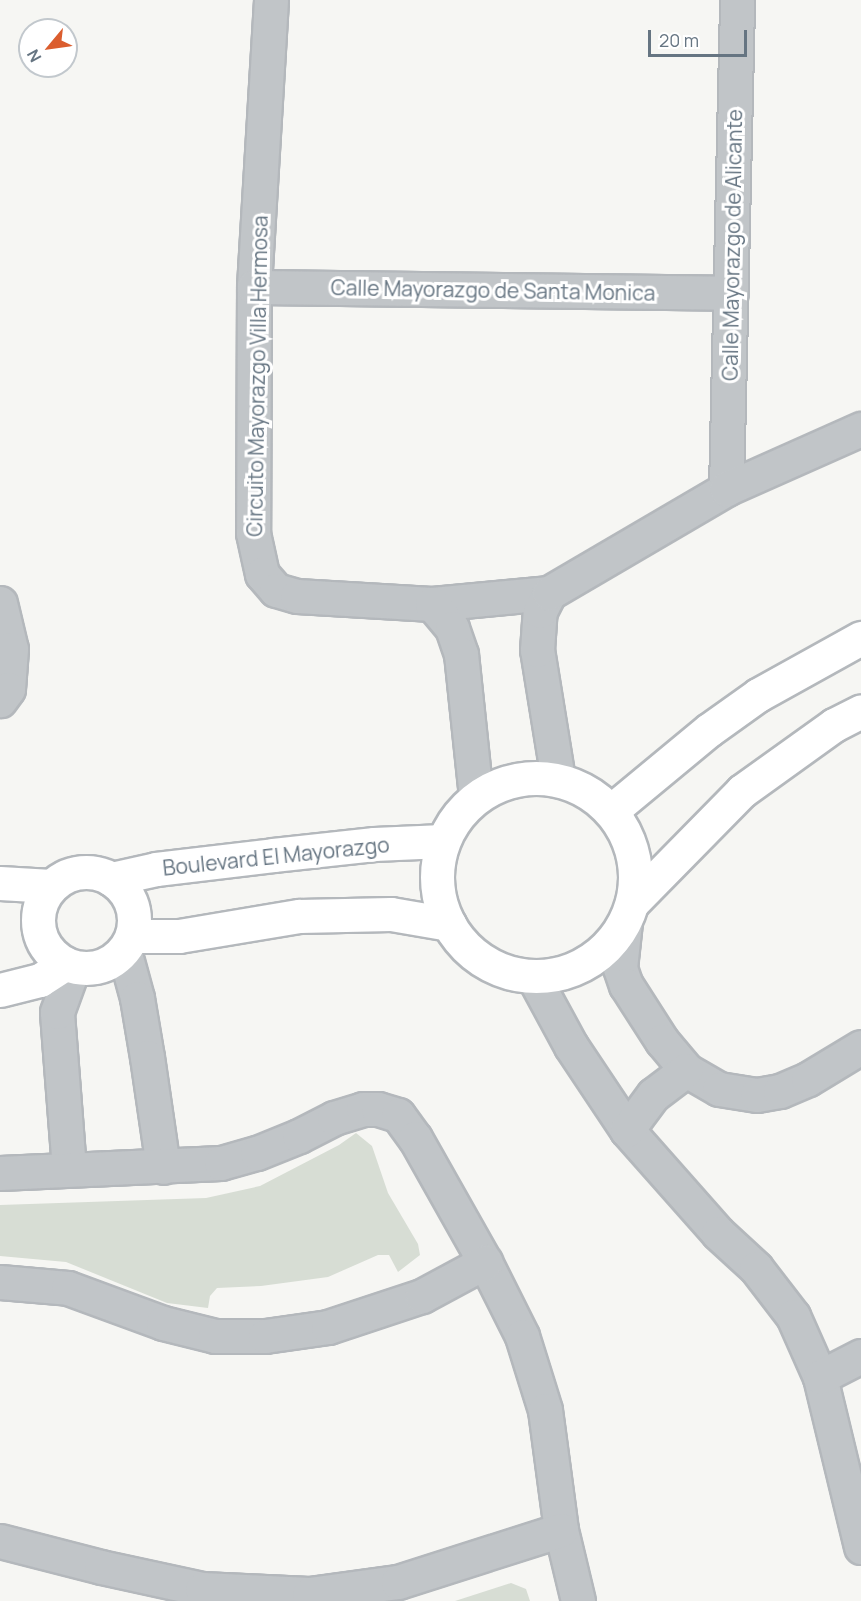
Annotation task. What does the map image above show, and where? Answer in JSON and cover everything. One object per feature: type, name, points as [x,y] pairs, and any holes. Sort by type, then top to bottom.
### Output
[{"type":"street","name":"Circuito Mayorazgo Villa Hermosa","points":[[271,0],[254,287],[253,533],[262,574],[276,590],[288,595],[432,604],[549,593]]},
{"type":"street","name":"Calle Mayorazgo de Alicante","points":[[726,489],[737,0]]},
{"type":"street","name":"Calle Mayorazgo de Santa Monica","points":[[254,287],[732,293]]},
{"type":"street","points":[[558,779],[537,650],[540,611],[549,593],[726,489],[861,429]]},
{"type":"street","points":[[0,603],[11,649],[8,690],[0,700]]},
{"type":"street","points":[[432,604],[452,628],[461,654],[476,797]]},
{"type":"street","points":[[611,811],[710,730],[758,695],[861,638]]},
{"type":"street","points":[[861,711],[834,725],[742,791],[628,912],[602,951],[570,970],[533,976],[507,972],[484,962],[464,945],[449,924],[439,897],[437,868],[443,841],[456,816],[476,797],[501,783],[529,777],[558,779],[587,791],[611,811],[628,839],[635,871],[628,912],[620,968],[626,985],[662,1041],[686,1070],[719,1089],[743,1094],[768,1095],[808,1079],[861,1047]]},
{"type":"street","name":"Boulevard El Mayorazgo","points":[[111,879],[156,868],[374,844],[443,841]]},
{"type":"street","points":[[0,990],[40,980],[69,966],[97,968],[112,962],[128,943],[135,920],[132,904],[124,890],[111,879],[96,872],[80,872],[64,877],[51,886],[42,899],[38,914],[38,928],[47,949],[69,966]]},
{"type":"street","points":[[0,883],[51,886]]},
{"type":"street","points":[[128,943],[299,916],[391,914],[449,924]]},
{"type":"street","points":[[128,943],[163,1167]]},
{"type":"street","points":[[69,966],[57,1012],[69,1169]]},
{"type":"street","points":[[533,976],[572,1046],[627,1130],[718,1233],[756,1268],[793,1316],[820,1377],[861,1547]]},
{"type":"street","points":[[627,1130],[653,1095],[686,1070]]},
{"type":"street","points":[[0,1173],[221,1163],[256,1153],[299,1136],[334,1118],[363,1109],[378,1109],[398,1115],[407,1125],[485,1262],[522,1336],[544,1410],[561,1530],[578,1601]]},
{"type":"street","points":[[0,1282],[39,1283],[68,1288],[163,1323],[214,1335],[266,1336],[328,1327],[412,1299],[485,1262]]},
{"type":"street","points":[[820,1377],[861,1356]]},
{"type":"street","points":[[0,1541],[100,1567],[202,1589],[309,1594],[398,1582],[561,1530]]},
{"type":"shaded area","points":[[356,1133],[372,1146],[388,1193],[418,1244],[420,1255],[398,1272],[389,1255],[378,1255],[328,1277],[261,1286],[217,1288],[210,1296],[208,1308],[167,1303],[66,1262],[0,1256],[0,1205],[206,1198],[260,1186],[339,1145]]},
{"type":"shaded area","points":[[511,1583],[526,1589],[530,1601],[455,1601]]}]
